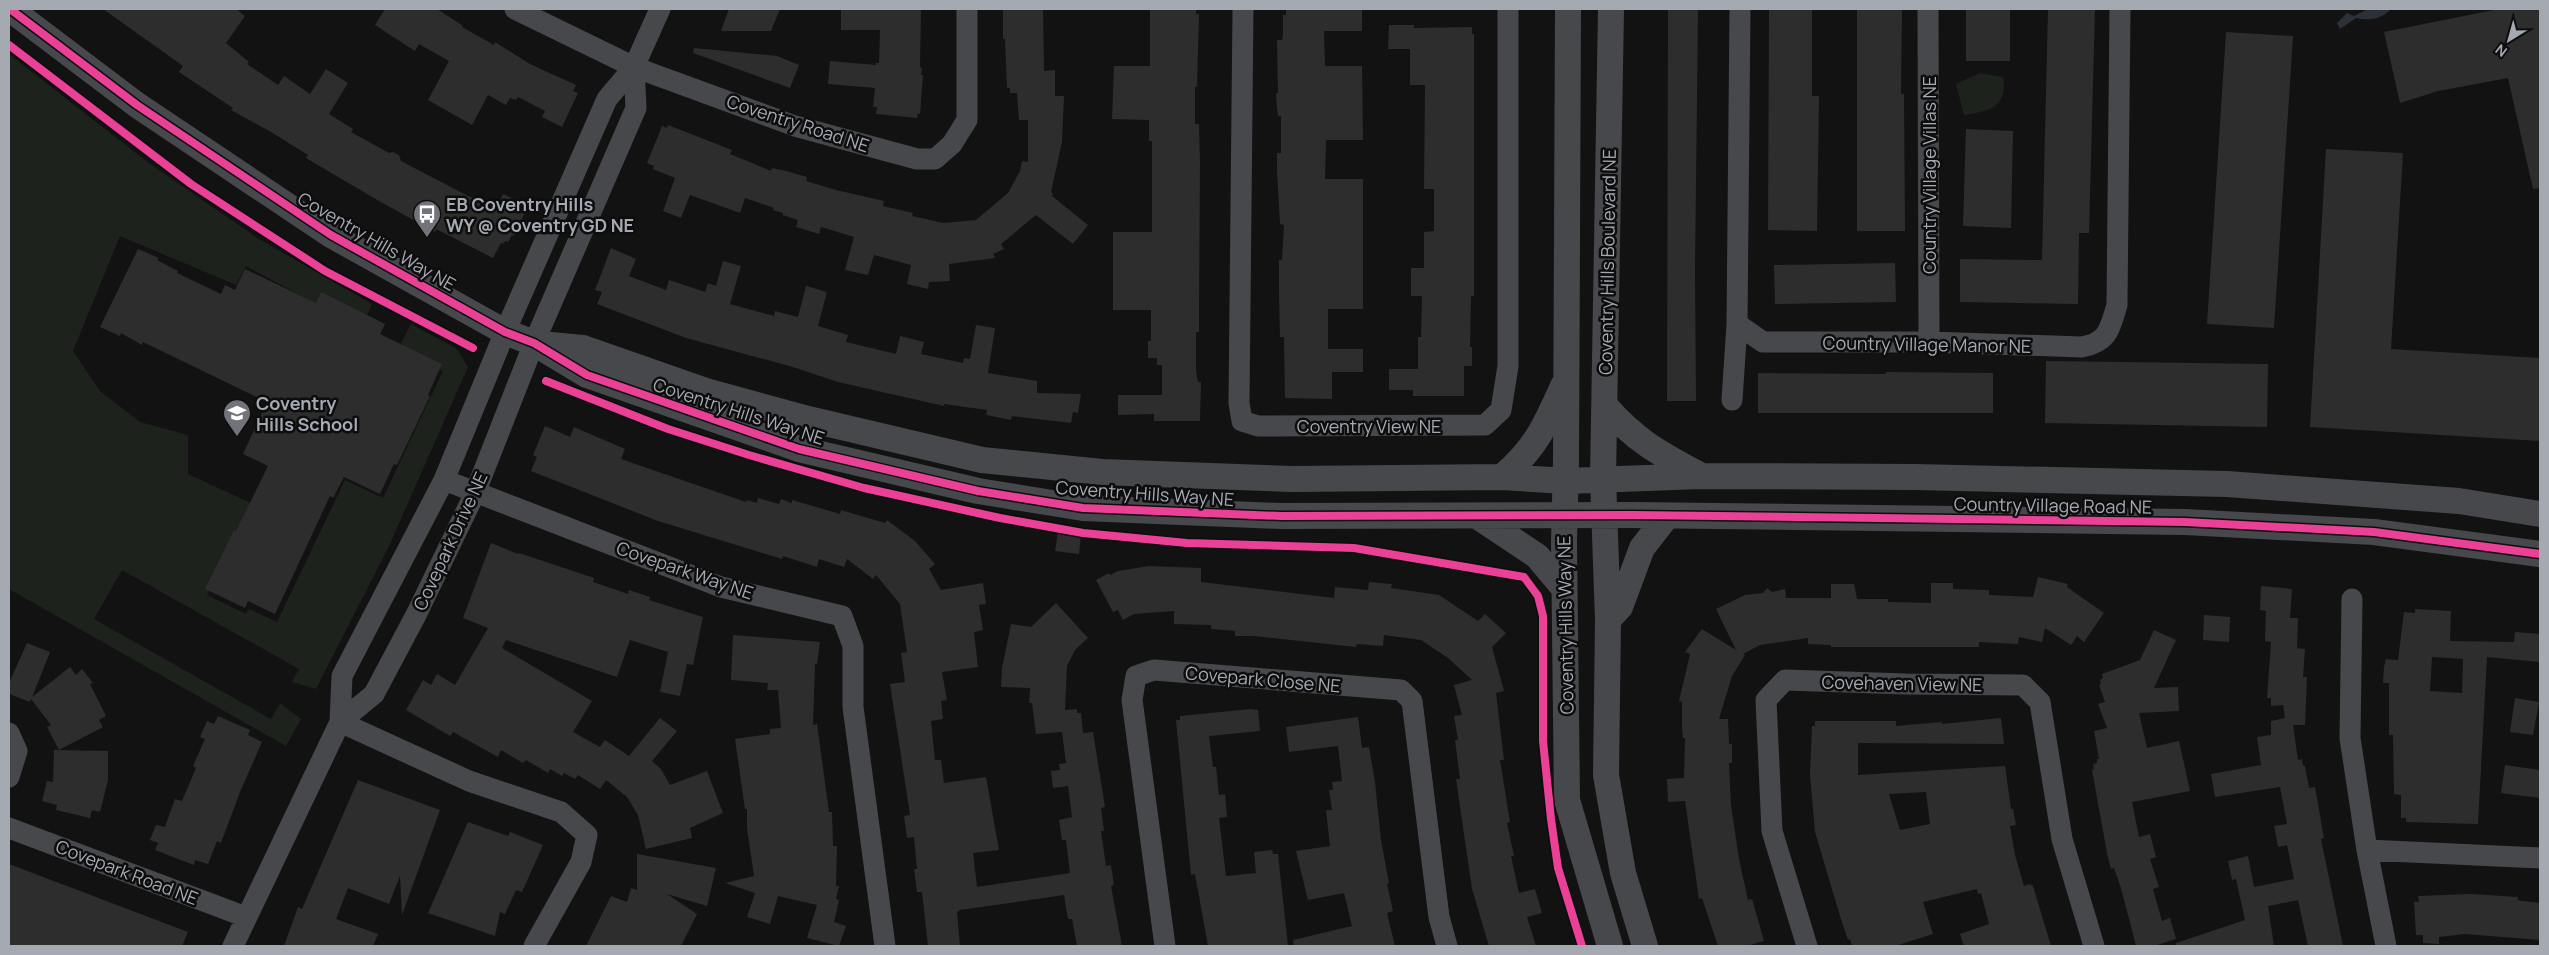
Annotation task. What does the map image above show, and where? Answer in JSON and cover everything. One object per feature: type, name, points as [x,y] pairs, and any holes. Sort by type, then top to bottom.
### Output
[{"type":"street","name":"Coventry Hills Way NE","points":[[10,9],[137,106],[331,235],[505,332],[534,343],[587,376],[799,449],[978,491],[1084,508],[1281,516],[1565,515],[1564,588],[1567,800],[1610,946]]},
{"type":"street","name":"Coventry Road NE","points":[[515,9],[634,67],[795,126],[917,159],[935,159],[952,144],[967,120],[967,9]]},
{"type":"street","points":[[634,67],[660,9]]},
{"type":"street","name":"Coventry View NE","points":[[1243,9],[1239,403],[1242,421],[1258,426],[1486,425],[1501,410],[1508,366],[1508,9]]},
{"type":"street","points":[[1565,515],[1568,9]]},
{"type":"street","name":"Coventry Hills Boulevard NE","points":[[1604,516],[1603,478],[1611,9]]},
{"type":"street","points":[[1732,400],[1737,324],[1740,9]]},
{"type":"street","name":"Country Village Villas NE","points":[[1928,9],[1929,342]]},
{"type":"street","name":"Country Village Manor NE","points":[[1737,324],[1764,342],[2095,345],[2110,330],[2116,304],[2120,9]]},
{"type":"street","name":"Covepark Drive NE","points":[[233,946],[340,722],[342,676],[444,480],[505,332],[607,99],[634,67]]},
{"type":"street","name":"Covepark Drive NE","points":[[340,722],[374,694],[417,613],[474,493],[534,343],[636,108],[634,67]]},
{"type":"street","name":"Coventry Hills Way NE","points":[[534,343],[583,348],[706,391],[780,412],[982,460],[1102,472],[1292,480],[1502,477],[1566,481]]},
{"type":"street","points":[[1502,477],[1519,463],[1535,444],[1544,429],[1567,377]]},
{"type":"street","points":[[1605,406],[1626,430],[1643,444],[1701,476]]},
{"type":"street","name":"Country Village Road NE","points":[[1566,481],[1603,478],[1701,476],[1925,477],[2227,484],[2459,501],[2540,514]]},
{"type":"street","name":"Covepark Way NE","points":[[444,480],[721,587],[842,616],[853,646],[853,707],[885,946]]},
{"type":"street","name":"Country Village Road NE","points":[[1565,515],[2185,522],[2374,532],[2540,554]]},
{"type":"street","points":[[1477,516],[1537,556],[1564,588]]},
{"type":"street","points":[[1604,516],[1608,620],[1606,775],[1623,873],[1645,946]]},
{"type":"street","points":[[1608,620],[1620,607],[1642,548],[1668,516]]},
{"type":"street","points":[[2352,599],[2350,738],[2367,850],[2386,946]]},
{"type":"street","name":"Covepark Close NE","points":[[1165,946],[1132,700],[1136,676],[1154,670],[1400,690],[1412,701],[1439,917],[1447,946]]},
{"type":"street","name":"Covehaven View NE","points":[[1807,946],[1772,830],[1766,700],[1785,680],[2023,685],[2040,702],[2062,840],[2094,946]]},
{"type":"street","points":[[340,722],[469,781],[561,812],[587,835],[581,862],[534,946]]},
{"type":"street","points":[[9,733],[17,751],[9,777]]},
{"type":"street","name":"Covepark Road NE","points":[[9,828],[246,917]]},
{"type":"street","points":[[2367,850],[2540,858]]},
{"type":"shaded area","points":[[2368,9],[2391,9],[2375,18],[2356,18],[2340,29],[2337,23],[2347,13],[2354,16]]},
{"type":"shaded area","points":[[9,54],[150,164],[259,239],[372,304],[366,318],[319,296],[316,304],[246,266],[236,285],[120,236],[73,351],[100,391],[140,422],[188,435],[188,474],[251,503],[207,595],[246,614],[249,609],[277,622],[345,480],[383,498],[443,371],[398,349],[411,324],[457,349],[468,367],[389,546],[316,689],[292,682],[299,669],[122,570],[94,619],[271,719],[280,703],[301,719],[286,746],[9,589]]},
{"type":"shaded area","points":[[1980,73],[2003,77],[2003,95],[1995,106],[1981,112],[1964,115],[1956,84]]},
{"type":"building","points":[[103,9],[236,9],[245,16],[226,43],[249,62],[247,64],[278,85],[284,76],[310,94],[326,69],[348,83],[329,114],[353,129],[351,132],[389,153],[393,152],[399,155],[401,161],[468,196],[497,207],[503,194],[528,206],[514,236],[512,235],[508,242],[501,243],[493,258],[436,229],[435,232],[306,158],[308,155],[231,110],[233,108],[179,72],[183,66]]},
{"type":"building","points":[[385,9],[437,9],[462,27],[494,45],[495,42],[530,64],[576,85],[573,91],[578,93],[562,127],[542,117],[545,111],[518,97],[516,100],[510,98],[506,105],[488,95],[472,125],[428,100],[449,61],[419,44],[415,51],[375,25]]},
{"type":"building","points":[[729,9],[780,9],[771,31],[721,31]]},
{"type":"building","points":[[841,9],[921,9],[920,67],[922,68],[921,75],[923,75],[920,114],[918,113],[917,118],[876,114],[877,107],[873,107],[875,88],[828,84],[830,61],[876,65],[876,63],[879,63],[880,30],[841,30]]},
{"type":"building","points":[[1003,9],[1043,9],[1044,71],[1055,70],[1055,96],[1064,96],[1062,142],[1051,192],[1052,196],[1088,225],[1073,244],[1036,215],[1001,244],[1004,249],[993,254],[995,258],[949,264],[950,281],[929,282],[928,289],[907,284],[911,265],[874,255],[868,275],[845,270],[854,237],[821,227],[819,234],[796,227],[798,220],[773,210],[774,208],[745,198],[740,213],[690,195],[681,218],[663,211],[675,178],[653,169],[654,166],[647,163],[662,126],[667,128],[668,125],[732,150],[730,154],[771,171],[772,168],[786,171],[807,177],[806,181],[884,201],[883,206],[913,213],[912,216],[943,223],[976,220],[1008,193],[1020,171],[1022,161],[1028,162],[1028,120],[1019,120],[1017,93],[1010,93],[1010,88],[1007,88],[1005,39],[1003,39]]},
{"type":"building","points":[[1150,9],[1196,9],[1196,14],[1199,14],[1195,124],[1199,124],[1200,164],[1199,332],[1196,332],[1196,371],[1198,382],[1201,382],[1200,421],[1154,421],[1154,414],[1118,415],[1118,395],[1162,395],[1162,365],[1157,365],[1157,358],[1148,358],[1148,341],[1151,341],[1151,310],[1113,310],[1113,232],[1152,232],[1152,141],[1149,141],[1149,120],[1112,119],[1114,66],[1150,66]]},
{"type":"building","points":[[1286,9],[1362,10],[1362,31],[1324,31],[1325,66],[1362,66],[1363,140],[1326,140],[1325,179],[1363,179],[1363,309],[1328,309],[1328,349],[1363,349],[1363,372],[1332,372],[1332,399],[1285,398],[1284,337],[1280,337],[1279,294],[1279,260],[1282,260],[1284,225],[1280,224],[1277,172],[1277,153],[1281,153],[1281,116],[1278,116],[1276,93],[1278,93],[1277,40],[1282,40],[1283,15],[1286,15]]},
{"type":"building","points":[[1668,9],[1698,9],[1695,270],[1696,401],[1667,401]]},
{"type":"building","points":[[1769,9],[1812,9],[1812,96],[1819,96],[1817,231],[1768,230]]},
{"type":"building","points":[[1857,9],[1902,9],[1901,94],[1904,94],[1905,231],[1857,231]]},
{"type":"building","points":[[1966,9],[2010,9],[2010,61],[1966,61]]},
{"type":"building","points":[[2048,9],[2095,9],[2089,233],[2079,233],[2078,304],[1960,302],[1960,259],[2042,260]]},
{"type":"building","points":[[2499,9],[2540,9],[2540,188],[2533,189],[2508,78],[2438,91],[2400,103],[2384,32]]},
{"type":"building","points":[[1389,25],[1414,25],[1414,28],[1472,27],[1472,34],[1474,34],[1474,296],[1471,296],[1470,347],[1472,347],[1472,366],[1464,366],[1464,396],[1413,396],[1413,390],[1389,390],[1389,369],[1418,369],[1418,337],[1421,337],[1422,296],[1411,296],[1411,268],[1424,268],[1424,232],[1434,231],[1434,189],[1424,189],[1425,85],[1410,85],[1410,49],[1388,49]]},
{"type":"building","points":[[2226,32],[2293,36],[2274,328],[2207,324]]},
{"type":"building","points":[[694,48],[777,56],[799,65],[790,88],[693,53]]},
{"type":"building","points":[[1966,129],[2013,131],[2011,228],[1963,226]]},
{"type":"building","points":[[2326,149],[2403,153],[2391,349],[2540,358],[2540,441],[2310,427]]},
{"type":"building","points":[[611,248],[636,259],[629,276],[666,290],[669,280],[705,292],[708,283],[716,286],[723,261],[741,266],[730,304],[774,316],[775,311],[798,317],[806,286],[827,292],[818,326],[848,335],[846,342],[896,354],[900,336],[924,342],[921,354],[963,363],[964,358],[970,359],[976,325],[995,328],[988,373],[1037,381],[1037,393],[1081,394],[1078,413],[1073,412],[1071,423],[1012,416],[1011,420],[986,415],[987,410],[944,404],[944,406],[838,382],[793,367],[686,338],[597,304],[602,292],[595,290]]},
{"type":"building","points":[[138,249],[159,258],[157,260],[178,271],[177,273],[221,294],[225,285],[235,290],[245,269],[316,303],[321,292],[385,324],[380,334],[442,364],[428,395],[430,396],[397,465],[394,464],[380,494],[344,477],[333,498],[330,496],[275,614],[248,601],[245,608],[205,589],[268,466],[243,454],[267,402],[143,342],[142,345],[121,333],[120,336],[100,327]]},
{"type":"building","points":[[1895,263],[1896,302],[1775,304],[1774,265]]},
{"type":"building","points":[[2046,361],[2268,364],[2267,427],[2045,423]]},
{"type":"building","points":[[1886,372],[1993,373],[1993,413],[1758,413],[1758,373],[1886,374]]},
{"type":"building","points":[[545,426],[570,437],[574,427],[625,449],[621,459],[746,502],[747,500],[757,503],[758,498],[779,504],[781,499],[792,503],[792,500],[840,514],[841,510],[885,523],[887,520],[915,541],[935,564],[929,569],[941,590],[983,583],[986,604],[979,605],[983,630],[974,632],[978,667],[942,672],[947,700],[941,701],[943,719],[931,721],[935,760],[941,760],[944,783],[986,777],[999,850],[973,853],[977,887],[1070,873],[1066,840],[1062,840],[1059,820],[1072,817],[1068,786],[1053,788],[1051,771],[1060,770],[1059,764],[1066,763],[1062,732],[1036,734],[1032,703],[1029,703],[1030,688],[1001,687],[1002,668],[1011,624],[1031,627],[1056,603],[1088,638],[1075,650],[1067,666],[1065,710],[1077,709],[1077,713],[1081,713],[1083,733],[1093,732],[1105,807],[1101,808],[1104,831],[1101,831],[1106,866],[1111,865],[1114,885],[1111,886],[1122,946],[1077,946],[1072,919],[1068,919],[1064,895],[960,910],[957,912],[960,946],[928,946],[922,892],[917,892],[914,869],[917,869],[914,837],[907,838],[904,816],[910,815],[890,684],[905,682],[901,653],[907,652],[900,604],[876,575],[873,579],[847,559],[844,567],[819,559],[817,567],[783,556],[782,559],[658,521],[531,471],[537,457],[533,455]]},
{"type":"building","points":[[1058,532],[1081,535],[1079,554],[1055,551]]},
{"type":"building","points":[[491,543],[518,554],[594,578],[593,582],[628,594],[629,590],[650,597],[649,600],[703,617],[693,665],[687,664],[680,696],[660,692],[668,652],[630,640],[617,677],[506,640],[502,648],[592,701],[573,732],[600,747],[605,740],[629,756],[660,718],[677,731],[652,761],[661,769],[670,785],[707,771],[723,813],[690,828],[692,838],[646,849],[638,815],[627,797],[606,780],[600,789],[578,775],[575,779],[564,773],[562,776],[550,769],[548,773],[526,760],[523,763],[501,750],[498,757],[453,732],[450,736],[406,710],[423,680],[431,685],[437,674],[455,685],[488,628],[463,618]]},
{"type":"building","points":[[1149,566],[1201,568],[1201,582],[1334,598],[1335,587],[1368,590],[1369,582],[1392,584],[1391,588],[1439,595],[1478,621],[1485,614],[1506,633],[1492,647],[1504,691],[1496,693],[1504,760],[1500,760],[1510,822],[1507,823],[1514,856],[1511,856],[1519,893],[1535,889],[1542,913],[1527,917],[1536,946],[1489,946],[1472,889],[1456,779],[1460,779],[1455,740],[1458,740],[1454,716],[1462,715],[1454,685],[1472,680],[1448,658],[1421,640],[1384,635],[1383,646],[1357,644],[1356,647],[1254,636],[1235,636],[1235,631],[1211,629],[1211,625],[1174,624],[1174,611],[1134,614],[1123,620],[1118,610],[1113,612],[1096,580],[1109,573],[1110,575],[1118,571]]},
{"type":"building","points":[[2038,577],[2068,584],[2067,587],[2104,613],[2084,642],[2077,636],[2071,645],[2045,628],[2042,642],[2019,637],[2018,644],[1979,642],[1979,647],[1831,647],[1831,645],[1808,644],[1808,638],[1760,645],[1743,654],[1745,655],[1732,676],[1719,719],[1728,719],[1729,744],[1732,744],[1732,763],[1729,763],[1731,805],[1739,859],[1748,900],[1752,899],[1764,941],[1747,946],[1718,946],[1702,898],[1699,899],[1685,801],[1668,802],[1667,779],[1684,778],[1685,738],[1683,738],[1682,728],[1682,702],[1679,701],[1690,654],[1685,652],[1702,629],[1736,650],[1716,609],[1745,595],[1763,593],[1767,588],[1772,592],[1785,589],[1786,598],[1831,598],[1831,584],[1854,584],[1857,599],[1888,599],[1888,602],[1931,603],[1931,583],[1953,583],[1953,589],[1989,590],[1989,595],[2033,597]]},
{"type":"building","points":[[2261,586],[2292,589],[2290,618],[2298,618],[2297,648],[2305,649],[2303,677],[2307,677],[2305,725],[2293,725],[2298,760],[2302,759],[2303,766],[2305,766],[2309,788],[2315,787],[2324,838],[2321,839],[2343,946],[2308,946],[2298,900],[2268,906],[2274,946],[2176,946],[2176,943],[2245,920],[2236,879],[2232,880],[2228,861],[2248,856],[2254,887],[2294,879],[2287,845],[2278,847],[2274,826],[2287,824],[2280,787],[2215,797],[2211,774],[2261,765],[2257,737],[2271,735],[2271,721],[2285,718],[2283,705],[2271,706],[2271,698],[2267,698],[2271,642],[2265,641],[2266,611],[2260,610]]},
{"type":"building","points":[[2415,609],[2451,611],[2450,641],[2514,642],[2515,632],[2540,634],[2540,662],[2487,657],[2478,824],[2406,822],[2406,818],[2401,818],[2401,795],[2394,794],[2393,735],[2389,735],[2389,683],[2383,683],[2384,667],[2386,659],[2398,660],[2404,612],[2415,613]],"holes":[[[2432,657],[2463,659],[2462,693],[2430,691]]]},
{"type":"building","points":[[2204,615],[2230,617],[2229,642],[2203,640]]},
{"type":"building","points":[[2154,630],[2176,640],[2154,688],[2178,687],[2179,711],[2139,713],[2147,748],[2179,741],[2190,791],[2132,802],[2139,837],[2150,834],[2156,857],[2150,859],[2159,887],[2153,889],[2162,921],[2170,918],[2176,939],[2154,946],[2136,946],[2121,888],[2114,868],[2111,869],[2107,853],[2092,770],[2094,769],[2093,764],[2097,763],[2097,759],[2099,759],[2094,731],[2107,728],[2098,704],[2105,702],[2099,685],[2101,684],[2100,680],[2103,678],[2102,674],[2140,660]]},
{"type":"building","points":[[733,635],[820,642],[817,664],[815,664],[813,725],[817,724],[829,812],[832,812],[833,846],[837,846],[836,886],[839,886],[836,899],[839,900],[834,922],[846,926],[839,946],[807,938],[817,905],[778,896],[770,924],[747,917],[755,893],[725,883],[754,876],[747,829],[747,809],[745,809],[735,739],[770,734],[770,729],[781,728],[778,690],[767,690],[768,683],[731,680]]},
{"type":"building","points":[[27,643],[50,652],[32,697],[70,667],[76,675],[82,669],[93,683],[90,684],[106,716],[99,720],[103,727],[59,750],[47,727],[51,725],[31,699],[30,702],[9,694],[9,683]]},
{"type":"building","points":[[2515,698],[2539,702],[2533,735],[2510,732]]},
{"type":"building","points":[[1251,709],[1258,710],[1260,731],[1209,736],[1213,767],[1216,767],[1219,795],[1225,794],[1227,817],[1219,818],[1226,876],[1256,873],[1254,852],[1272,850],[1273,854],[1278,854],[1288,946],[1208,946],[1195,874],[1191,875],[1176,720],[1180,720],[1180,716]]},
{"type":"building","points":[[218,716],[250,730],[248,735],[262,742],[240,792],[221,843],[217,841],[208,864],[195,860],[194,865],[155,850],[158,843],[150,840],[156,825],[165,827],[175,799],[182,801],[196,768],[193,766],[205,739],[200,737],[207,721],[214,724]]},
{"type":"building","points":[[1358,717],[1362,748],[1369,747],[1375,782],[1381,840],[1389,883],[1387,884],[1393,911],[1387,913],[1395,946],[1294,946],[1293,940],[1352,926],[1344,893],[1308,900],[1296,851],[1330,846],[1326,810],[1332,810],[1329,790],[1333,790],[1332,782],[1342,781],[1338,746],[1289,752],[1286,727]]},
{"type":"building","points":[[2001,718],[2004,744],[1858,743],[1858,775],[2005,766],[2011,809],[2013,809],[2016,825],[2010,826],[2015,855],[2024,886],[2030,884],[2033,886],[2051,946],[1964,946],[1960,934],[1989,924],[1981,893],[1978,894],[1977,889],[1923,902],[1933,934],[1895,946],[1852,946],[1850,939],[1848,940],[1815,832],[1810,775],[1812,726],[1815,726],[1815,721],[1896,721],[1896,726],[1942,722],[1942,724]],"holes":[[[1926,792],[1930,824],[1900,830],[1889,794]]]},
{"type":"building","points":[[54,750],[108,751],[108,780],[100,812],[92,810],[90,818],[56,810],[57,805],[42,801],[47,781],[53,782]]},
{"type":"building","points":[[2505,765],[2540,770],[2540,798],[2501,793]]},
{"type":"building","points":[[358,780],[440,810],[402,915],[400,876],[389,904],[348,888],[336,919],[378,934],[373,946],[284,946],[298,907],[302,909]]},
{"type":"building","points":[[468,822],[508,836],[510,832],[543,845],[522,892],[516,890],[505,914],[500,912],[495,936],[428,913]]},
{"type":"building","points":[[637,854],[716,868],[707,906],[667,894],[697,914],[681,946],[586,946],[611,896],[627,902],[631,888],[637,890]]},
{"type":"building","points":[[9,864],[188,932],[182,946],[9,946]]},
{"type":"building","points":[[2471,894],[2518,897],[2518,900],[2540,903],[2540,940],[2465,934],[2439,937],[2439,944],[2423,943],[2423,935],[2416,935],[2414,902],[2419,902],[2418,896]]},
{"type":"cycle path","points":[[10,9],[137,105],[331,235],[505,332],[534,343],[587,375],[799,449],[978,491],[1083,508],[1281,516],[1633,515],[2185,522],[2374,532],[2540,554]]},
{"type":"cycle path","points":[[9,45],[191,184],[325,271],[473,348]]},
{"type":"cycle path","points":[[546,381],[668,429],[749,455],[864,488],[1000,518],[1083,533],[1187,543],[1354,548],[1524,577],[1538,596],[1543,616],[1543,741],[1551,819],[1558,868],[1582,946]]},
{"type":"place","name":"EB Coventry Hills WY @ Coventry GD NE","points":[[427,238]]},
{"type":"place","name":"Coventry Hills School","points":[[237,437]]}]
